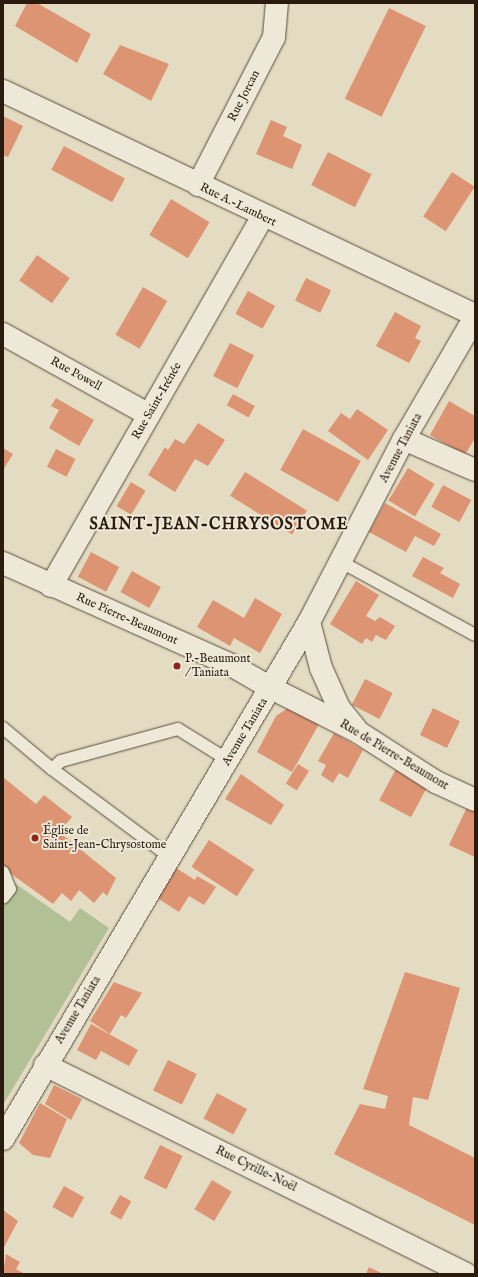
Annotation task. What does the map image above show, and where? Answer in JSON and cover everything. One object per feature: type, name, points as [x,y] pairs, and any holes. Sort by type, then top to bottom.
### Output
[{"type":"street","name":"Rue Jorcan","points":[[198,185],[274,37],[277,3]]},
{"type":"street","name":"Rue A.-Lambert","points":[[3,90],[262,216],[475,316]]},
{"type":"street","name":"Rue Saint-Irénée","points":[[51,586],[262,216]]},
{"type":"street","name":"Avenue Taniata","points":[[3,1139],[45,1065],[271,688],[343,563],[404,439],[475,316]]},
{"type":"street","name":"Rue Powell","points":[[3,334],[149,415]]},
{"type":"street","points":[[404,439],[475,470]]},
{"type":"street","name":"Rue Pierre-Beaumont","points":[[3,563],[51,586],[231,665],[271,688]]},
{"type":"street","points":[[309,622],[321,668],[336,702],[358,732]]},
{"type":"street","name":"Rue de Pierre-Beaumont","points":[[271,688],[358,732],[436,782],[475,800]]},
{"type":"street","name":"Rue Cyrille-Noël","points":[[45,1065],[466,1274]]},
{"type":"lane","points":[[343,563],[475,636]]},
{"type":"lane","points":[[3,728],[52,769],[170,857]]},
{"type":"lane","points":[[52,769],[61,761],[178,729],[228,760]]},
{"type":"lane","points":[[3,872],[10,888],[3,898]]},
{"type":"green space","points":[[3,875],[70,922],[80,908],[109,928],[3,1105]]},
{"type":"building","points":[[27,3],[37,3],[91,34],[77,63],[15,26]]},
{"type":"building","points":[[389,8],[426,26],[382,117],[345,99]]},
{"type":"building","points":[[120,45],[169,64],[151,101],[103,74]]},
{"type":"building","points":[[3,116],[23,126],[8,157],[3,155]]},
{"type":"building","points":[[271,120],[287,127],[283,136],[302,145],[292,169],[256,154]]},
{"type":"building","points":[[64,146],[125,178],[112,202],[51,170]]},
{"type":"building","points":[[328,152],[372,174],[355,207],[311,185]]},
{"type":"building","points":[[452,172],[475,187],[446,231],[423,216]]},
{"type":"building","points":[[171,199],[210,222],[188,258],[149,235]]},
{"type":"building","points":[[37,255],[70,278],[52,303],[19,280]]},
{"type":"building","points":[[306,278],[331,290],[320,313],[295,300]]},
{"type":"building","points":[[143,287],[167,301],[140,349],[116,335]]},
{"type":"building","points":[[248,291],[275,306],[263,329],[235,314]]},
{"type":"building","points":[[395,312],[421,326],[415,338],[421,341],[409,363],[376,346]]},
{"type":"building","points":[[230,343],[254,355],[237,388],[213,376]]},
{"type":"building","points":[[233,394],[255,406],[249,417],[227,405]]},
{"type":"building","points":[[56,398],[94,420],[79,446],[49,428],[59,410],[51,406]]},
{"type":"building","points":[[449,401],[475,416],[475,438],[465,455],[430,435]]},
{"type":"building","points":[[357,409],[388,430],[368,460],[328,431],[341,413],[350,419]]},
{"type":"building","points":[[198,423],[225,440],[208,466],[195,459],[175,492],[148,475],[165,447],[168,450],[175,439],[184,444]]},
{"type":"building","points":[[303,429],[361,461],[338,502],[280,470]]},
{"type":"building","points":[[3,448],[13,454],[3,470]]},
{"type":"building","points":[[56,449],[76,459],[67,477],[47,467]]},
{"type":"building","points":[[408,468],[435,484],[415,517],[388,501]]},
{"type":"building","points":[[245,472],[307,511],[292,534],[230,496]]},
{"type":"building","points":[[131,482],[146,491],[131,515],[117,506]]},
{"type":"building","points":[[443,485],[471,500],[460,522],[431,507]]},
{"type":"building","points":[[385,503],[441,534],[434,546],[415,536],[406,552],[369,532]]},
{"type":"building","points":[[91,552],[119,567],[106,592],[78,577]]},
{"type":"building","points":[[423,557],[444,568],[440,573],[460,584],[453,598],[412,576]]},
{"type":"building","points":[[132,571],[161,587],[149,608],[120,592]]},
{"type":"building","points":[[356,581],[379,595],[366,616],[375,621],[380,617],[395,626],[386,640],[376,635],[372,642],[366,638],[362,644],[330,624]]},
{"type":"building","points":[[255,598],[282,614],[260,653],[234,638],[230,646],[197,627],[213,600],[244,618]]},
{"type":"building","points":[[365,679],[393,693],[379,719],[352,705]]},
{"type":"building","points":[[288,708],[319,724],[292,772],[257,752],[276,716]]},
{"type":"building","points":[[433,708],[460,721],[447,748],[420,735]]},
{"type":"building","points":[[334,733],[363,750],[348,778],[339,773],[333,783],[321,775],[326,765],[318,761]]},
{"type":"building","points":[[298,764],[309,771],[297,790],[286,784]]},
{"type":"building","points":[[398,765],[430,782],[411,817],[379,800]]},
{"type":"building","points":[[241,774],[284,805],[271,825],[225,799]]},
{"type":"building","name":"Église de Saint-Jean-Chrysostome","points":[[3,777],[36,804],[44,795],[72,817],[59,832],[116,878],[107,896],[103,892],[94,903],[79,890],[71,901],[62,893],[53,904],[3,868]]},
{"type":"building","points":[[468,805],[475,809],[475,857],[449,845]]},
{"type":"building","points":[[209,840],[254,869],[237,896],[192,867]]},
{"type":"building","points":[[173,866],[195,880],[197,876],[216,887],[204,905],[189,896],[179,912],[154,896]]},
{"type":"building","points":[[405,972],[460,988],[428,1100],[413,1097],[409,1125],[475,1158],[475,1225],[334,1154],[360,1104],[385,1109],[388,1096],[363,1089]]},
{"type":"building","points":[[114,982],[142,993],[126,1018],[121,1015],[110,1034],[90,1021]]},
{"type":"building","points":[[91,1024],[138,1050],[129,1066],[101,1051],[96,1060],[77,1050]]},
{"type":"building","points":[[168,1060],[197,1074],[182,1105],[153,1091]]},
{"type":"building","points":[[54,1085],[82,1099],[71,1120],[45,1104]]},
{"type":"building","points":[[217,1093],[247,1109],[233,1135],[203,1119]]},
{"type":"building","points":[[40,1103],[67,1119],[50,1158],[33,1155],[19,1143]]},
{"type":"building","points":[[160,1145],[182,1156],[166,1189],[144,1178]]},
{"type":"building","points":[[212,1180],[232,1192],[214,1221],[194,1209]]},
{"type":"building","points":[[64,1186],[84,1197],[72,1218],[52,1207]]},
{"type":"building","points":[[120,1195],[131,1201],[121,1220],[110,1213]]},
{"type":"building","points":[[3,1210],[18,1221],[3,1249]]},
{"type":"building","points":[[6,1254],[20,1262],[16,1269],[25,1274],[3,1274]]},
{"type":"building","points":[[369,1267],[383,1274],[366,1274]]},
{"type":"place","name":"P.-Beaumont / Taniata","points":[[177,666]]},
{"type":"place","name":"Église de Saint-Jean-Chrysostome","points":[[35,838]]},
{"type":"district","name":"SAINT-JEAN-CHRYSOSTOME","points":[[219,525]]}]
